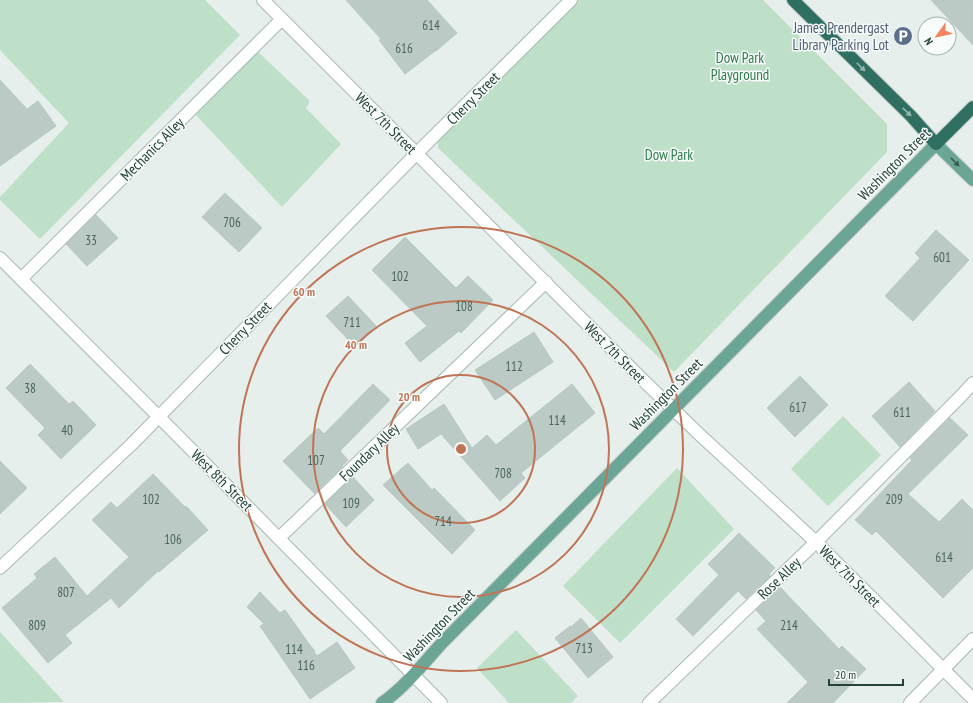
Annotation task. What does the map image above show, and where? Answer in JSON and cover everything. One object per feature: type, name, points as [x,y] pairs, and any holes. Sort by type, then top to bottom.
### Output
[{"type":"highway","points":[[793,0],[911,116],[936,144]]},
{"type":"highway","name":"Washington Street","points":[[936,144],[973,107]]},
{"type":"main road","points":[[936,144],[973,180]]},
{"type":"main road","name":"Washington Street","points":[[382,703],[413,675],[441,644],[936,144]]},
{"type":"street","name":"West 7th Street","points":[[263,0],[673,409],[816,542],[973,699]]},
{"type":"street","name":"Cherry Street","points":[[0,568],[132,444],[417,153],[571,0]]},
{"type":"street","name":"Mechanics Alley","points":[[21,279],[282,19]]},
{"type":"street","name":"West 8th Street","points":[[0,258],[441,703]]},
{"type":"street","name":"Foundary Alley","points":[[279,538],[546,282]]},
{"type":"street","name":"Rose Alley","points":[[649,703],[816,542],[973,383]]},
{"type":"street","points":[[910,703],[973,639]]},
{"type":"green space","points":[[0,0],[205,0],[240,35],[40,239],[0,200],[0,197],[69,123],[0,50]]},
{"type":"green space","name":"Dow Park","points":[[575,0],[763,0],[887,124],[887,152],[674,372],[438,148],[438,138]]},
{"type":"green space","points":[[257,51],[309,100],[306,108],[341,144],[282,207],[195,114]]},
{"type":"green space","points":[[843,416],[881,455],[828,506],[791,469]]},
{"type":"green space","points":[[677,468],[734,529],[620,643],[563,586]]},
{"type":"green space","points":[[516,630],[578,696],[571,703],[509,703],[477,668]]},
{"type":"green space","points":[[0,632],[64,702],[0,703]]},
{"type":"building","points":[[346,0],[427,0],[457,33],[405,74],[379,40],[381,39]]},
{"type":"building","points":[[931,0],[973,0],[973,45],[957,28],[957,16],[946,16]]},
{"type":"building","points":[[0,80],[27,109],[38,101],[56,126],[0,166]]},
{"type":"building","points":[[225,193],[262,228],[239,252],[202,217]]},
{"type":"building","points":[[96,215],[118,238],[87,266],[66,244]]},
{"type":"building","points":[[936,230],[969,260],[913,321],[885,296],[920,258],[915,253]]},
{"type":"building","points":[[405,237],[456,288],[468,276],[493,300],[461,333],[459,331],[420,362],[405,343],[427,326],[372,270]]},
{"type":"building","points":[[348,296],[377,327],[355,347],[326,316]]},
{"type":"building","points":[[534,332],[553,362],[495,400],[475,370]]},
{"type":"building","points":[[30,364],[69,404],[73,401],[96,425],[61,459],[38,435],[45,428],[6,388]]},
{"type":"building","points":[[800,376],[828,405],[795,437],[767,408]]},
{"type":"building","points":[[909,382],[935,411],[900,447],[872,416]]},
{"type":"building","points":[[373,384],[390,400],[340,451],[348,460],[314,493],[283,461],[318,428],[324,434]]},
{"type":"building","points":[[572,384],[595,413],[521,473],[525,478],[500,501],[441,434],[418,449],[406,429],[444,404],[472,448],[487,435],[496,445]]},
{"type":"building","points":[[950,418],[968,435],[908,494],[939,522],[962,499],[973,510],[973,568],[943,598],[876,531],[872,535],[855,520],[912,460],[910,458]]},
{"type":"building","points":[[0,461],[27,488],[0,514]]},
{"type":"building","points":[[408,463],[432,490],[434,488],[475,530],[452,554],[383,485]]},
{"type":"building","points":[[153,474],[208,530],[159,572],[158,571],[119,608],[111,598],[65,635],[72,643],[48,663],[2,608],[37,578],[34,574],[55,557],[87,596],[129,557],[92,520],[111,502],[117,508]]},
{"type":"building","points":[[353,477],[374,500],[346,527],[325,504]]},
{"type":"building","points":[[739,533],[775,568],[769,574],[770,576],[746,599],[738,591],[693,636],[676,619],[719,575],[708,564]]},
{"type":"building","points":[[780,587],[839,649],[842,646],[866,669],[833,703],[787,703],[808,682],[757,629],[766,621],[756,610]]},
{"type":"building","points":[[260,592],[280,613],[285,610],[315,651],[314,652],[317,656],[337,642],[355,668],[310,699],[260,626],[264,624],[247,607]]},
{"type":"building","points":[[581,618],[613,657],[588,678],[555,638]]},
{"type":"place","name":"James Prendergast Library Parking Lot","points":[[903,36]]},
{"type":"park label","name":"Dow Park Playground","points":[[740,66]]}]
